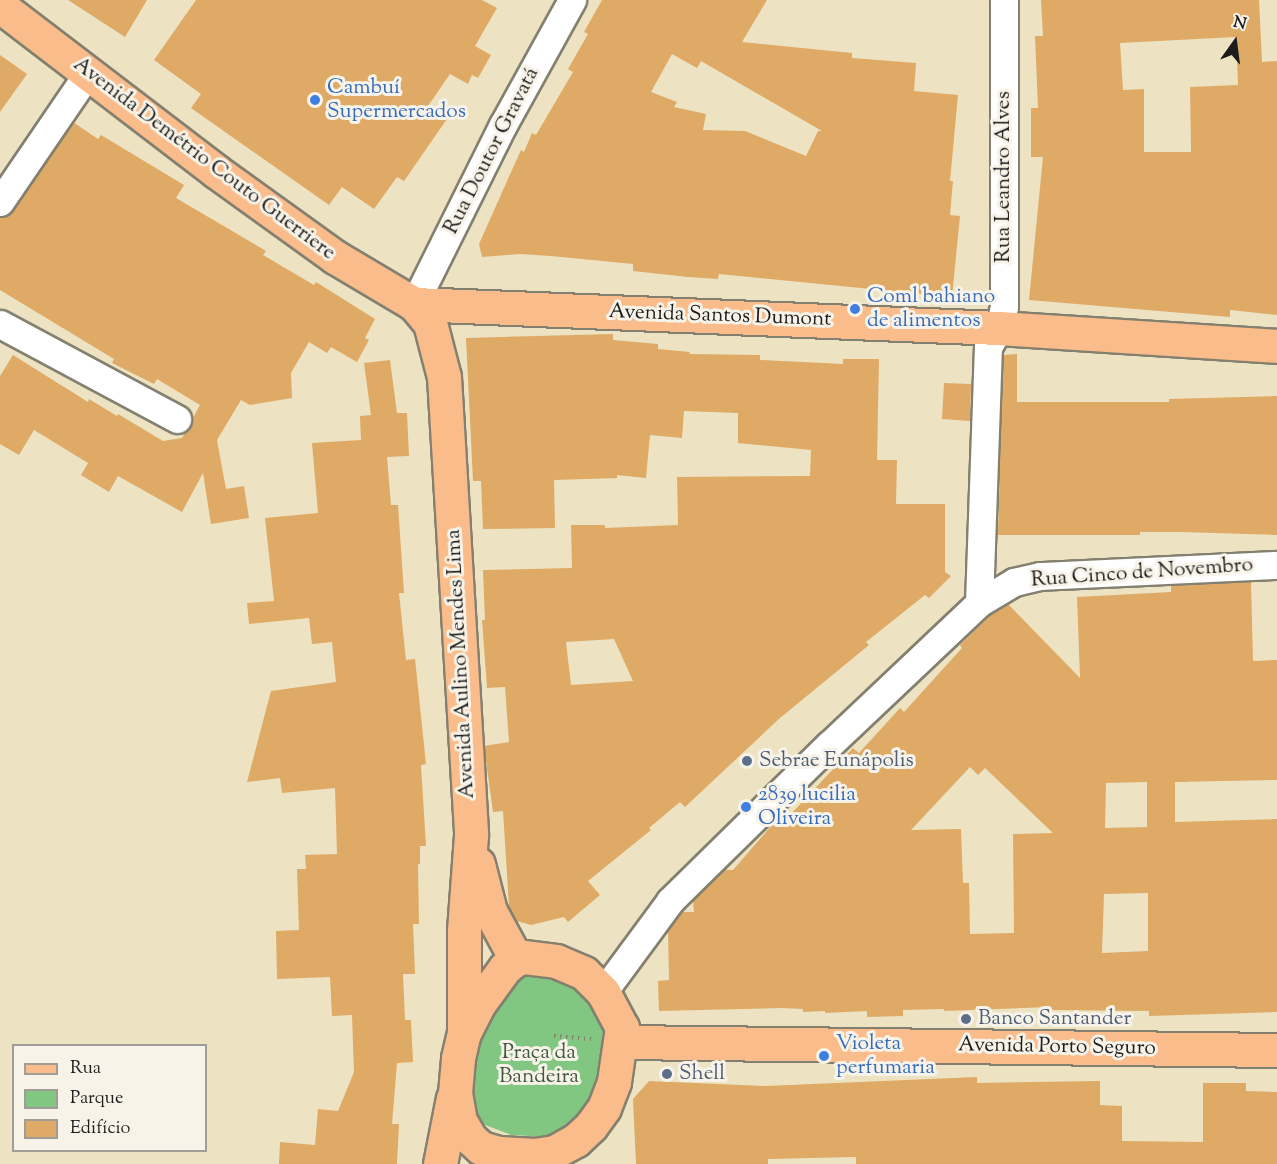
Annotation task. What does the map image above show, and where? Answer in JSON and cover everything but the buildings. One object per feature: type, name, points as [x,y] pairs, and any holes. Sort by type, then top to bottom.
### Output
[{"type":"main road","name":"Avenida Demétrio Couto Guerriere","points":[[0,6],[326,251],[414,304]]},
{"type":"main road","name":"Avenida Santos Dumont","points":[[414,304],[999,328],[1277,346]]},
{"type":"main road","name":"Avenida Aulino Mendes Lima","points":[[414,304],[430,322],[444,377],[471,835],[464,931],[464,1033]]},
{"type":"main road","points":[[471,835],[490,911],[516,959]]},
{"type":"main road","points":[[440,1164],[464,1033],[477,1005],[493,981],[516,959],[540,957],[568,964],[584,973],[603,992],[622,1027],[622,1042],[614,1082],[604,1108],[591,1126],[559,1158],[518,1160],[481,1148],[470,1138],[460,1121],[454,1094]]},
{"type":"main road","name":"Avenida Porto Seguro","points":[[622,1042],[1277,1050]]},
{"type":"street","name":"Rua Doutor Gravatá","points":[[414,304],[503,125],[572,0]]},
{"type":"street","name":"Rua Leandro Alves","points":[[978,603],[988,347],[999,328],[1004,307],[1004,0]]},
{"type":"street","points":[[0,202],[88,74]]},
{"type":"street","points":[[0,324],[177,419]]},
{"type":"street","name":"Rua Cinco de Novembro","points":[[603,992],[670,901],[978,603],[1014,582],[1040,576],[1277,565]]},
{"type":"green space","name":"Praça da Bandeira","points":[[545,969],[595,999],[603,1028],[601,1094],[551,1137],[511,1135],[480,1123],[467,1088],[486,1025],[519,977]]},
{"type":"place","name":"Cambuí Supermercados","points":[[315,100]]},
{"type":"place","name":"Coml bahiano de alimentos","points":[[855,309]]},
{"type":"place","name":"Sebrae Eunápolis","points":[[747,761]]},
{"type":"place","name":"2839 lucilia Oliveira","points":[[746,807]]},
{"type":"place","name":"Banco Santander","points":[[966,1019]]},
{"type":"place","name":"Violeta perfumaria","points":[[824,1056]]},
{"type":"place","name":"Shell","points":[[667,1074]]}]
